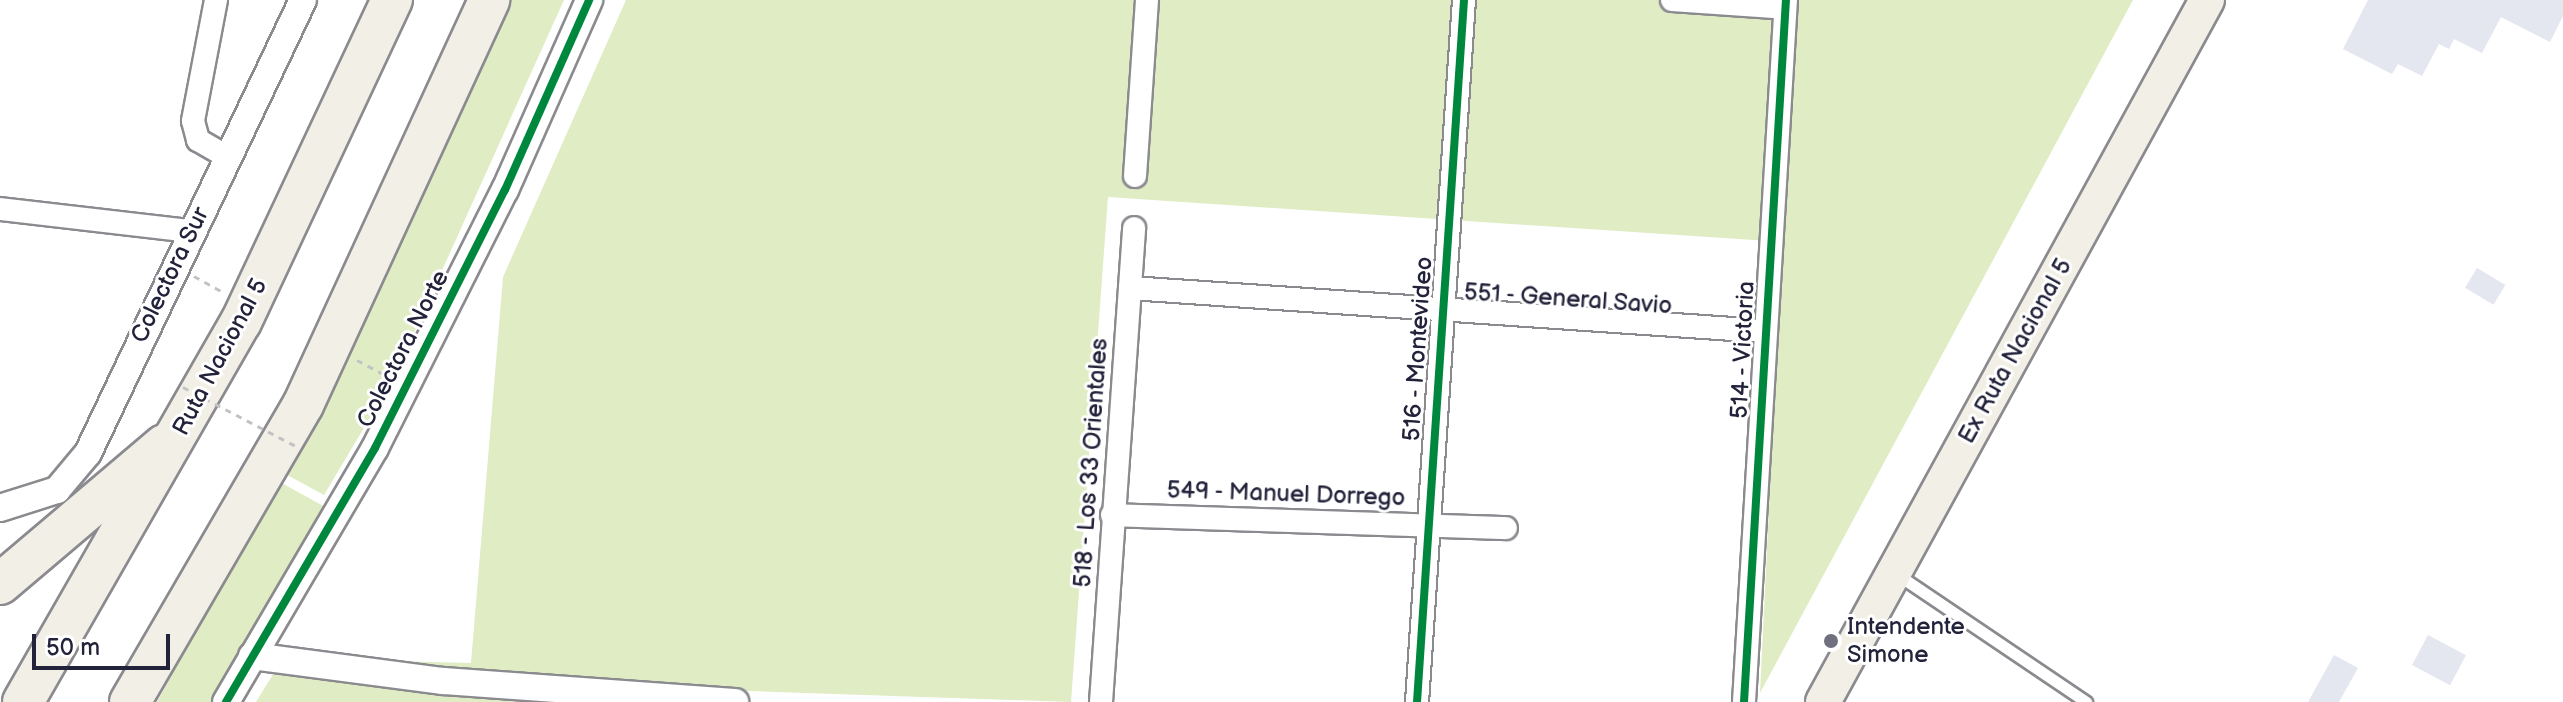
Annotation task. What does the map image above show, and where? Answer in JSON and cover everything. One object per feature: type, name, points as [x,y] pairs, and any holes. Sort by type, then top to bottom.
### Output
[{"type":"highway","name":"Ruta Nacional 5","points":[[23,702],[184,407],[392,0]]},
{"type":"highway","points":[[130,702],[303,405],[489,0]]},
{"type":"highway","points":[[0,584],[184,407]]},
{"type":"main road","name":"Ex Ruta Nacional 5","points":[[1823,702],[2207,0]]},
{"type":"street","points":[[216,0],[193,121],[198,140],[228,157]]},
{"type":"street","name":"Colectora Sur","points":[[0,508],[38,501],[74,476],[172,264],[228,157],[303,0]]},
{"type":"street","name":"Colectora Norte","points":[[226,702],[375,448],[505,190],[589,0]]},
{"type":"street","points":[[1135,176],[1147,0]]},
{"type":"street","name":"516 - Montevideo","points":[[1417,702],[1425,524],[1464,0]]},
{"type":"street","points":[[1672,0],[1786,4]]},
{"type":"street","name":"514 - Victoria","points":[[1744,702],[1763,331],[1786,4]]},
{"type":"street","points":[[0,209],[191,231]]},
{"type":"street","name":"518 - Los 33 Orientales","points":[[1101,702],[1134,228]]},
{"type":"street","name":"551 - General Savio","points":[[1130,288],[1763,331]]},
{"type":"street","name":"549 - Manuel Dorrego","points":[[1112,515],[1506,528]]},
{"type":"street","points":[[252,656],[443,681],[735,702]]},
{"type":"lane","points":[[1894,573],[2086,702]]},
{"type":"path","points":[[172,264],[227,294],[221,307]]},
{"type":"path","points":[[189,374],[184,407],[296,446]]},
{"type":"green space","points":[[505,0],[564,0],[393,379],[324,495],[278,470]]},
{"type":"green space","points":[[626,0],[2133,0],[1760,693],[1782,242],[1108,197],[1071,702],[721,690],[719,702],[256,702],[275,671],[307,659],[471,663],[503,277]]},
{"type":"green space","points":[[278,481],[327,508],[213,702],[157,702]]},
{"type":"building","points":[[2368,0],[2563,0],[2563,16],[2550,42],[2501,17],[2482,53],[2454,39],[2449,49],[2439,44],[2422,76],[2398,64],[2392,74],[2343,49]]},
{"type":"building","points":[[2477,268],[2505,285],[2493,305],[2465,288]]},
{"type":"building","points":[[2428,635],[2466,655],[2450,685],[2412,665]]},
{"type":"building","points":[[2334,655],[2358,668],[2339,702],[2308,702]]},
{"type":"cycle path","points":[[226,702],[375,448],[505,190],[589,0]]},
{"type":"cycle path","points":[[1417,702],[1464,0]]},
{"type":"cycle path","points":[[1744,702],[1786,0]]},
{"type":"place","name":"Intendente Simone","points":[[1831,641]]}]
